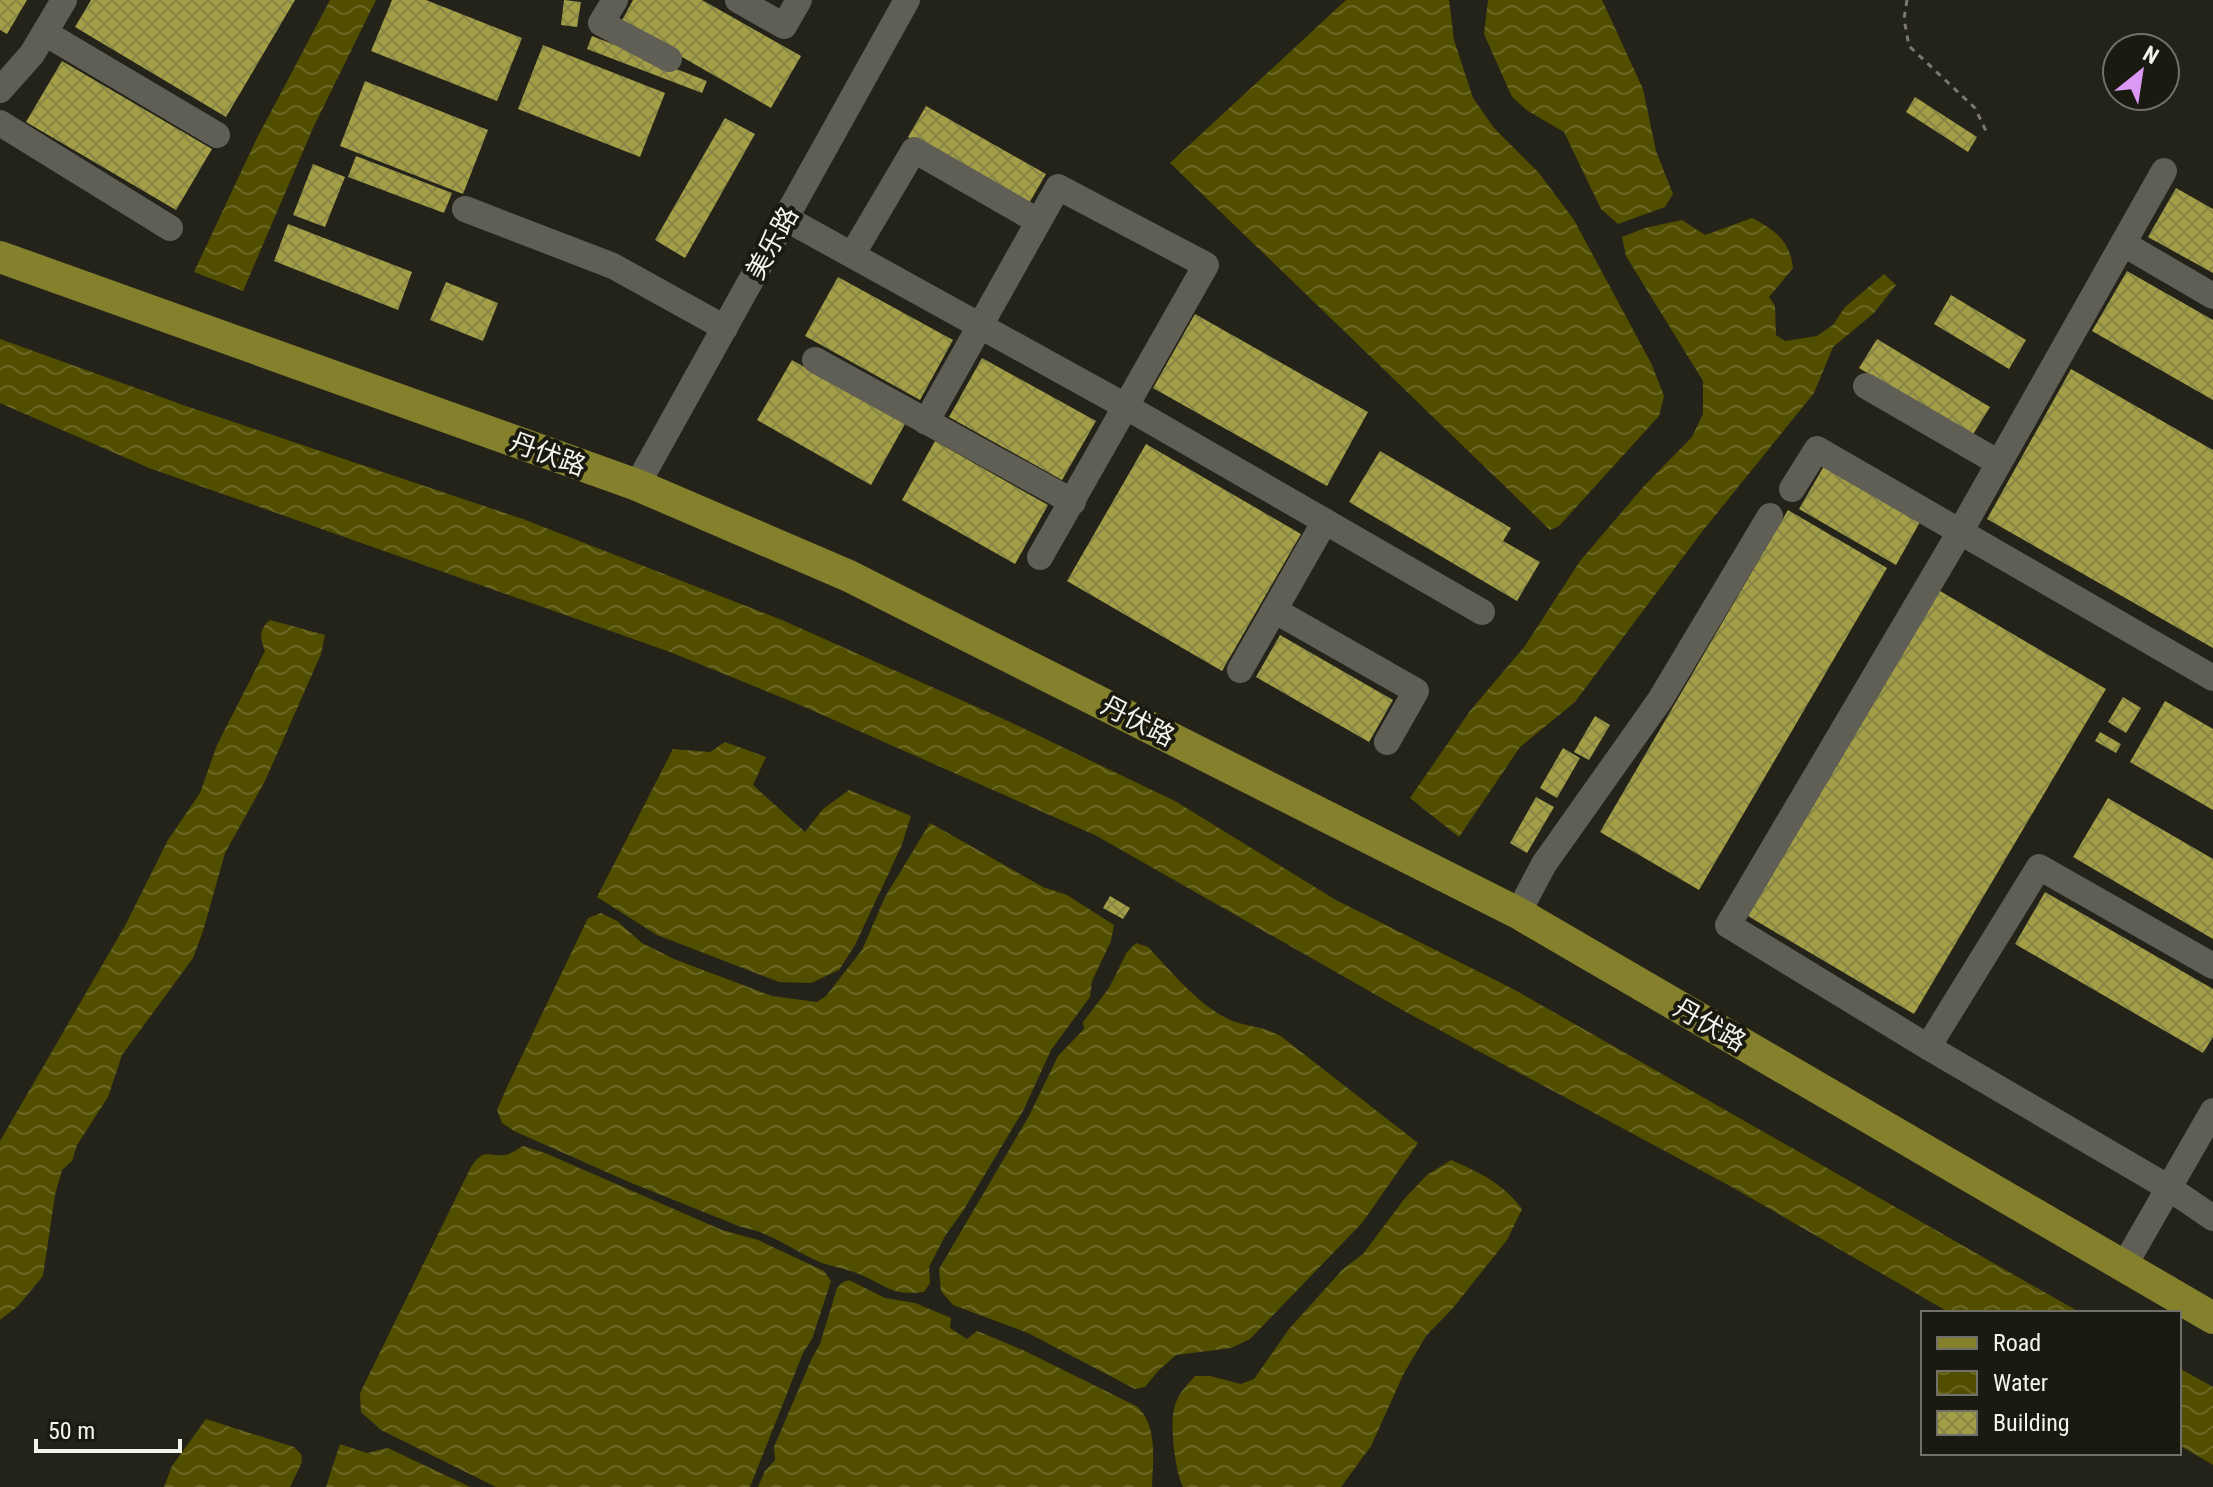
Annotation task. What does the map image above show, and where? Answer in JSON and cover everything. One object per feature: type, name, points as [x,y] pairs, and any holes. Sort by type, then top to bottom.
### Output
[{"type":"main road","name":"丹伏路","points":[[0,257],[637,485],[849,576],[1518,913],[2213,1318]]},
{"type":"street","points":[[0,90],[32,54],[64,0]]},
{"type":"street","points":[[615,0],[601,23],[669,59]]},
{"type":"street","points":[[738,0],[784,26],[799,0]]},
{"type":"street","name":"美乐路","points":[[637,485],[900,2]]},
{"type":"street","points":[[45,33],[217,135]]},
{"type":"street","points":[[0,123],[170,228]]},
{"type":"street","points":[[852,255],[914,150],[1038,221]]},
{"type":"street","points":[[2164,171],[1960,532],[1728,925],[2169,1188],[2213,1218]]},
{"type":"street","points":[[926,422],[1058,187],[1206,265],[1040,557]]},
{"type":"street","points":[[465,209],[613,266],[725,328]]},
{"type":"street","points":[[785,218],[1125,406],[1482,612]]},
{"type":"street","points":[[2124,244],[2213,296]]},
{"type":"street","points":[[815,360],[1073,502]]},
{"type":"street","points":[[1866,386],[1999,463]]},
{"type":"street","points":[[1792,489],[1817,449],[2213,678]]},
{"type":"street","points":[[1518,913],[1544,864],[1660,700],[1770,516]]},
{"type":"street","points":[[1240,670],[1325,521]]},
{"type":"street","points":[[1274,610],[1416,691],[1387,742]]},
{"type":"street","points":[[1928,1047],[2039,867],[2213,966]]},
{"type":"street","points":[[2124,1266],[2213,1111]]},
{"type":"path","points":[[1907,0],[1904,19],[1909,46],[1975,108],[1987,133]]},
{"type":"water","points":[[330,0],[376,0],[313,128],[243,291],[194,272],[256,140]]},
{"type":"water","points":[[1346,0],[1449,0],[1454,40],[1473,98],[1494,128],[1539,173],[1574,220],[1652,365],[1664,396],[1659,416],[1559,526],[1550,530],[1170,163]]},
{"type":"water","points":[[1488,0],[1602,0],[1643,89],[1656,151],[1673,194],[1665,207],[1618,224],[1601,209],[1564,132],[1528,111],[1512,97],[1484,34]]},
{"type":"water","points":[[1752,218],[1780,237],[1789,250],[1793,268],[1769,297],[1775,306],[1776,335],[1785,341],[1817,336],[1833,325],[1845,307],[1884,274],[1896,285],[1874,313],[1833,347],[1814,393],[1701,533],[1575,702],[1520,747],[1459,837],[1410,798],[1470,711],[1525,646],[1580,561],[1644,486],[1692,437],[1703,414],[1703,381],[1626,256],[1622,237],[1682,220],[1705,235]]},
{"type":"water","points":[[0,339],[186,406],[523,519],[782,620],[1008,721],[1175,801],[1336,900],[1515,990],[2077,1311],[1947,1311],[1730,1186],[1406,1012],[1095,835],[800,705],[670,652],[149,468],[0,403]]},
{"type":"water","points":[[270,620],[325,635],[321,654],[265,781],[225,853],[193,958],[122,1055],[108,1097],[77,1145],[72,1161],[62,1170],[55,1195],[43,1276],[18,1306],[0,1320],[0,1141],[126,924],[168,840],[200,793],[217,745],[265,651],[261,634]]},
{"type":"water","points":[[725,742],[766,757],[753,785],[805,832],[823,809],[849,790],[911,816],[901,847],[855,945],[839,970],[811,983],[779,982],[657,935],[597,897],[673,749],[710,752]]},
{"type":"water","points":[[930,823],[1043,887],[1067,895],[1114,925],[1111,941],[1092,981],[1090,997],[1051,1050],[1024,1109],[945,1236],[929,1267],[930,1283],[924,1292],[896,1291],[854,1272],[822,1263],[772,1237],[629,1182],[502,1123],[497,1110],[588,918],[601,913],[617,921],[642,943],[674,959],[772,996],[817,1002],[826,996],[862,950],[885,897]]},
{"type":"water","points":[[1136,943],[1148,947],[1205,1005],[1235,1022],[1282,1037],[1418,1143],[1362,1223],[1250,1339],[1231,1348],[1176,1355],[1145,1387],[1135,1389],[1028,1333],[953,1305],[941,1291],[939,1269],[1029,1116],[1058,1056],[1084,1029],[1083,1022],[1109,988],[1127,952]]},
{"type":"water","points":[[523,1146],[722,1230],[758,1240],[824,1271],[831,1281],[812,1339],[803,1353],[750,1487],[496,1487],[381,1430],[361,1412],[360,1393],[471,1167],[483,1155],[505,1155]]},
{"type":"water","points":[[1451,1160],[1490,1180],[1507,1192],[1522,1209],[1507,1240],[1453,1308],[1426,1336],[1404,1373],[1371,1446],[1341,1487],[1183,1487],[1176,1460],[1173,1417],[1175,1404],[1185,1387],[1195,1376],[1210,1376],[1241,1384],[1254,1379],[1289,1329],[1343,1269],[1363,1254],[1405,1198],[1427,1175]]},
{"type":"water","points":[[849,1280],[885,1298],[915,1303],[951,1318],[950,1328],[967,1339],[977,1331],[1136,1406],[1151,1432],[1152,1487],[758,1487],[765,1471],[775,1460],[774,1447],[820,1344],[837,1288]]},
{"type":"water","points":[[2181,1369],[2213,1387],[2213,1465],[2181,1446]]},
{"type":"water","points":[[206,1419],[294,1447],[301,1454],[302,1462],[290,1487],[164,1487],[172,1466]]},
{"type":"water","points":[[340,1444],[367,1453],[388,1448],[470,1487],[326,1487]]},
{"type":"building","points":[[0,0],[27,0],[7,34],[0,30]]},
{"type":"building","points":[[91,0],[295,0],[226,117],[75,27]]},
{"type":"building","points":[[392,0],[426,0],[522,38],[497,101],[371,51]]},
{"type":"building","points":[[564,0],[581,2],[577,27],[561,25]]},
{"type":"building","points":[[633,0],[702,0],[801,56],[771,108],[621,22]]},
{"type":"building","points":[[592,36],[707,81],[702,93],[587,49]]},
{"type":"building","points":[[543,45],[665,93],[640,157],[518,109]]},
{"type":"building","points":[[62,61],[212,149],[176,210],[26,122]]},
{"type":"building","points":[[365,81],[488,130],[463,194],[340,146]]},
{"type":"building","points":[[1915,97],[1977,137],[1968,152],[1906,112]]},
{"type":"building","points":[[926,106],[1046,174],[1028,205],[908,137]]},
{"type":"building","points":[[725,118],[755,134],[685,258],[655,240]]},
{"type":"building","points":[[356,156],[452,193],[444,213],[348,177]]},
{"type":"building","points":[[313,164],[345,177],[325,227],[293,215]]},
{"type":"building","points":[[2176,188],[2213,209],[2213,273],[2148,237]]},
{"type":"building","points":[[288,224],[412,272],[398,310],[274,261]]},
{"type":"building","points":[[2127,271],[2213,320],[2213,400],[2092,331]]},
{"type":"building","points":[[838,277],[953,340],[920,400],[805,336]]},
{"type":"building","points":[[446,282],[498,303],[483,341],[430,320]]},
{"type":"building","points":[[1951,295],[2026,340],[2009,369],[1934,324]]},
{"type":"building","points":[[1195,314],[1368,412],[1327,486],[1153,388]]},
{"type":"building","points":[[1877,339],[1990,407],[1972,436],[1859,368]]},
{"type":"building","points":[[982,358],[1096,421],[1062,480],[949,417]]},
{"type":"building","points":[[792,360],[905,424],[871,485],[757,420]]},
{"type":"building","points":[[2071,369],[2213,450],[2213,648],[1987,519]]},
{"type":"building","points":[[935,441],[1048,505],[1015,564],[902,500]]},
{"type":"building","points":[[1146,444],[1301,534],[1222,671],[1067,581]]},
{"type":"building","points":[[1380,451],[1511,528],[1503,541],[1540,562],[1517,601],[1349,502]]},
{"type":"building","points":[[1824,466],[1920,522],[1896,565],[1799,509]]},
{"type":"building","points":[[1788,510],[1887,568],[1699,890],[1600,832]]},
{"type":"building","points":[[1940,591],[2106,689],[1914,1014],[1748,916]]},
{"type":"building","points":[[1280,635],[1393,700],[1369,742],[1256,677]]},
{"type":"building","points":[[2123,697],[2141,708],[2126,733],[2108,722]]},
{"type":"building","points":[[2165,701],[2213,729],[2213,810],[2130,762]]},
{"type":"building","points":[[1595,716],[1610,725],[1589,760],[1574,752]]},
{"type":"building","points":[[2100,732],[2121,744],[2116,753],[2095,741]]},
{"type":"building","points":[[1563,748],[1580,758],[1557,798],[1540,788]]},
{"type":"building","points":[[1536,797],[1554,807],[1527,853],[1510,843]]},
{"type":"building","points":[[2108,798],[2213,859],[2213,939],[2073,857]]},
{"type":"building","points":[[2045,892],[2213,989],[2213,1037],[2203,1053],[2015,944]]},
{"type":"building","points":[[1110,896],[1130,908],[1123,919],[1103,908]]}]
